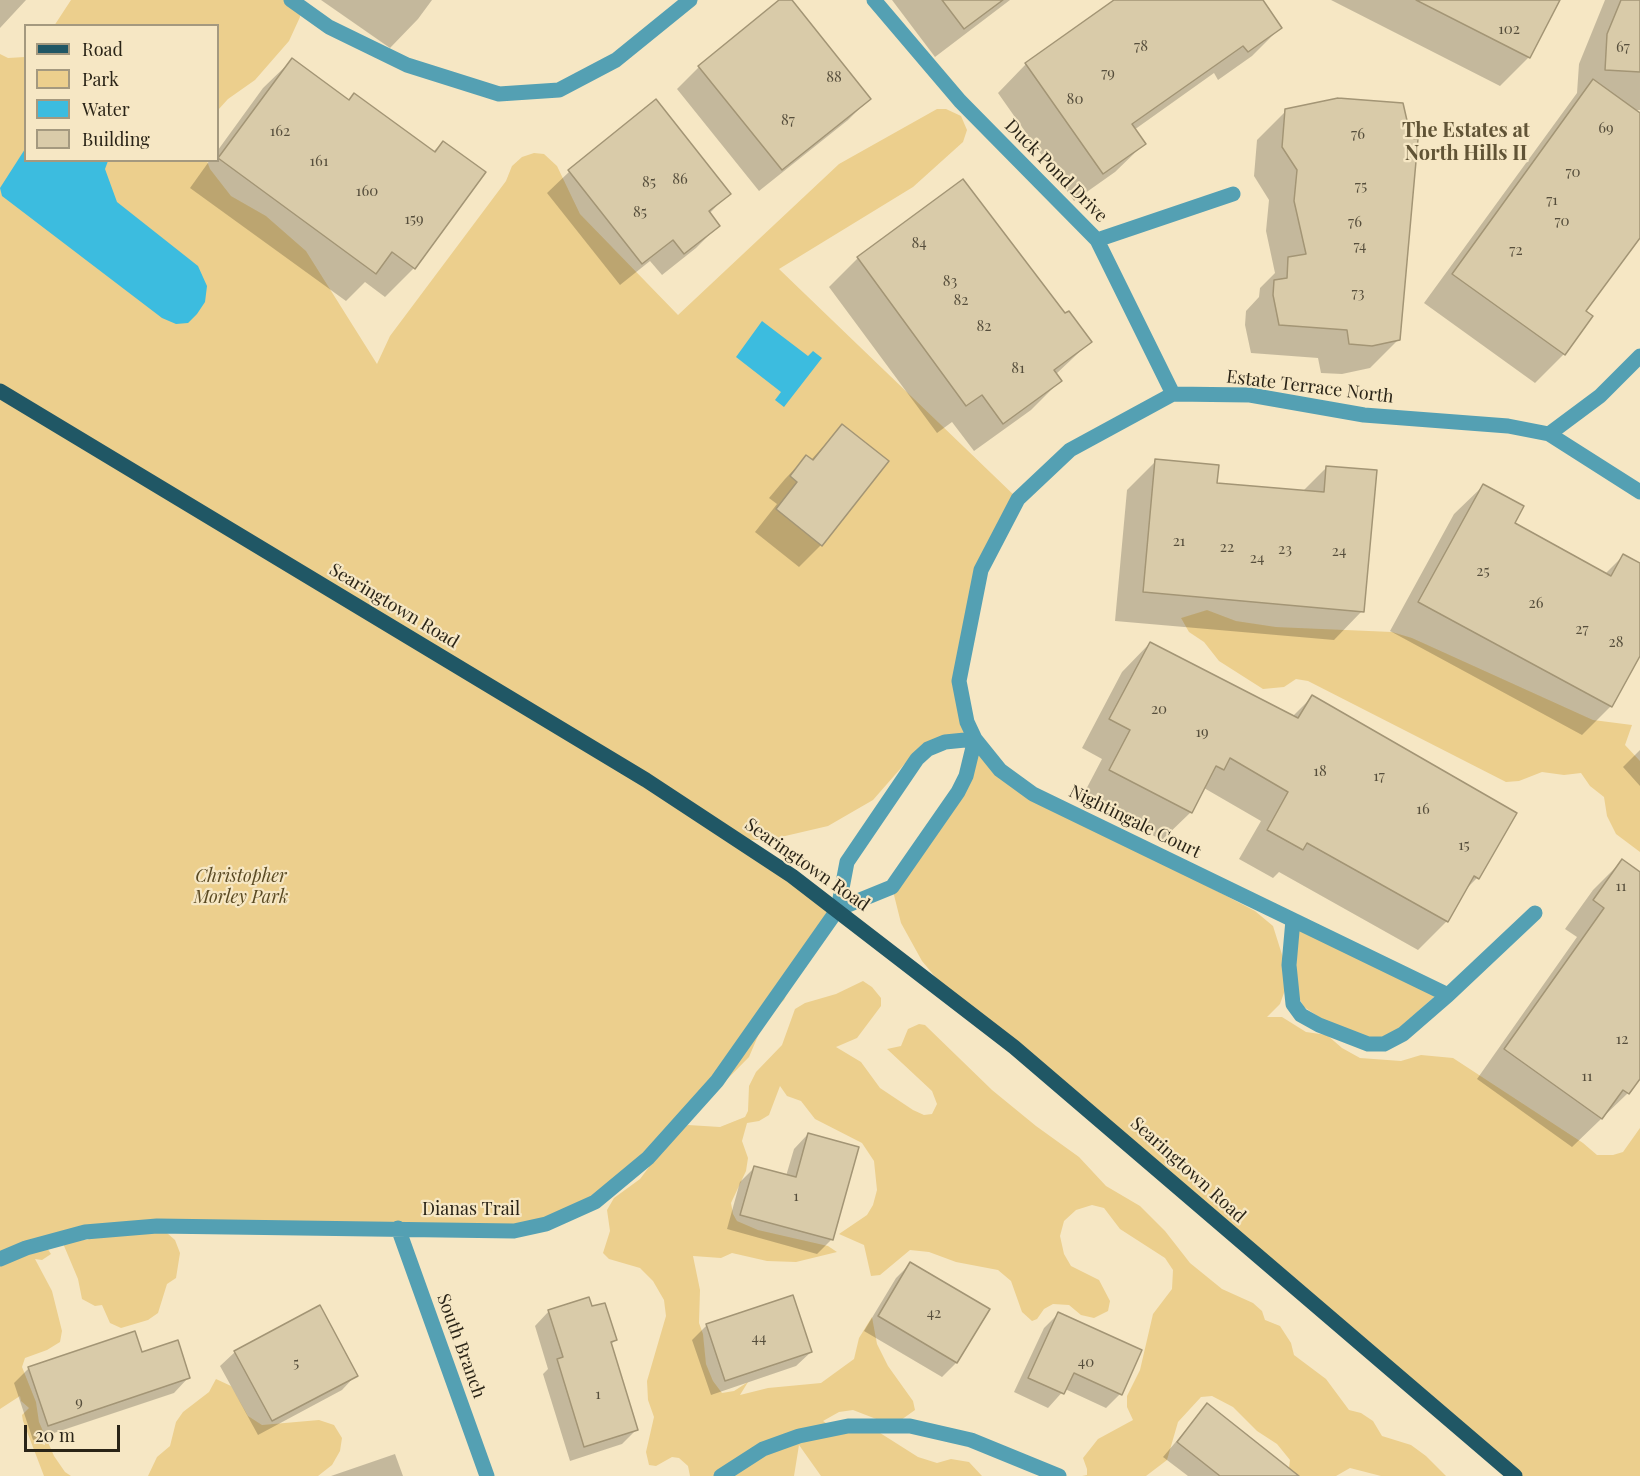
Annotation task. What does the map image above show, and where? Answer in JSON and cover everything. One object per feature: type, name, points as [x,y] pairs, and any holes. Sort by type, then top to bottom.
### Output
[{"type":"main road","name":"Searingtown Road","points":[[0,391],[646,780],[792,876],[1014,1047],[1122,1137],[1218,1224],[1515,1476]]},
{"type":"street","points":[[291,0],[329,27],[406,65],[499,94],[559,90],[616,60],[690,0]]},
{"type":"street","name":"Duck Pond Drive","points":[[874,0],[960,101],[1097,240],[1173,394]]},
{"type":"street","points":[[1097,240],[1233,194]]},
{"type":"street","points":[[1640,357],[1600,396],[1549,434],[1640,492]]},
{"type":"street","name":"Estate Terrace North","points":[[975,740],[967,722],[959,681],[981,570],[1018,499],[1070,450],[1173,394],[1250,395],[1364,415],[1508,426],[1549,434]]},
{"type":"street","points":[[975,740],[966,776],[958,792],[892,887],[837,909],[847,862],[917,759],[928,749],[945,742],[975,740]]},
{"type":"street","name":"Nightingale Court","points":[[975,740],[1000,770],[1033,794],[1448,995]]},
{"type":"street","name":"Dianas Trail","points":[[0,1259],[26,1248],[85,1232],[157,1226],[514,1230],[532,1228],[559,1220],[602,1197],[648,1158],[696,1108],[837,909]]},
{"type":"street","points":[[1293,920],[1288,964],[1293,1004],[1301,1015],[1318,1025],[1368,1044],[1384,1044],[1403,1034],[1448,995],[1535,913]]},
{"type":"street","name":"South Branch","points":[[398,1228],[487,1476]]},
{"type":"street","points":[[721,1476],[763,1449],[799,1436],[848,1426],[910,1426],[971,1440],[1032,1463],[1059,1476]]},
{"type":"green space","points":[[71,0],[300,0],[300,17],[289,41],[255,80],[228,99],[219,109],[219,24],[55,24]]},
{"type":"green space","name":"Christopher Morley Park","points":[[0,54],[8,58],[24,57],[24,162],[207,162],[210,169],[231,196],[266,216],[306,251],[377,364],[390,336],[506,181],[512,166],[522,157],[534,153],[544,154],[557,166],[580,214],[678,315],[839,164],[937,109],[946,109],[961,116],[967,130],[963,142],[913,187],[779,269],[1018,499],[981,570],[959,681],[967,722],[975,739],[1000,770],[1033,794],[1255,911],[1273,926],[1284,961],[1285,990],[1280,1004],[1267,1017],[1282,1017],[1306,1032],[1327,1035],[1342,1048],[1360,1058],[1401,1061],[1421,1055],[1453,1058],[1583,1143],[1597,1155],[1613,1155],[1623,1152],[1640,1128],[1640,1476],[1515,1476],[1218,1224],[1122,1137],[956,1002],[922,961],[901,923],[892,887],[964,783],[974,740],[938,743],[915,752],[873,800],[828,826],[768,840],[740,840],[838,909],[806,954],[784,1000],[766,1017],[749,1057],[676,1131],[688,1125],[720,1127],[745,1117],[748,1111],[749,1086],[756,1072],[782,1045],[795,1009],[863,981],[872,987],[881,998],[881,1006],[857,1038],[836,1047],[861,1062],[880,1088],[913,1110],[924,1115],[932,1114],[937,1104],[932,1091],[887,1049],[901,1046],[908,1029],[919,1024],[925,1025],[992,1090],[1079,1157],[1106,1186],[1140,1206],[1165,1231],[1190,1263],[1222,1289],[1253,1303],[1262,1311],[1265,1320],[1280,1326],[1291,1343],[1294,1355],[1326,1379],[1349,1410],[1361,1413],[1373,1421],[1382,1436],[1411,1445],[1446,1476],[1381,1476],[1350,1468],[1336,1476],[1288,1476],[1290,1460],[1277,1444],[1257,1431],[1233,1407],[1212,1396],[1201,1397],[1178,1422],[1167,1460],[1146,1476],[1082,1476],[1087,1475],[1083,1458],[1098,1439],[1133,1420],[1127,1407],[1127,1396],[1140,1370],[1153,1314],[1172,1289],[1173,1270],[1165,1258],[1120,1229],[1104,1208],[1092,1205],[1076,1210],[1064,1221],[1060,1236],[1064,1254],[1071,1266],[1099,1280],[1110,1301],[1108,1311],[1094,1318],[1081,1315],[1069,1305],[1053,1304],[1032,1321],[1022,1312],[1011,1281],[998,1270],[956,1262],[929,1252],[910,1250],[880,1275],[871,1276],[864,1245],[839,1234],[867,1215],[873,1205],[877,1190],[874,1161],[862,1143],[815,1119],[801,1101],[787,1096],[780,1086],[769,1115],[759,1121],[747,1123],[742,1141],[748,1158],[746,1171],[731,1203],[733,1214],[737,1221],[758,1230],[828,1246],[837,1252],[796,1262],[767,1261],[732,1253],[721,1258],[693,1256],[700,1290],[699,1323],[703,1334],[706,1364],[713,1381],[722,1393],[734,1391],[748,1382],[740,1395],[768,1388],[821,1383],[854,1359],[859,1338],[872,1317],[877,1344],[888,1366],[913,1401],[915,1410],[901,1420],[884,1422],[853,1410],[839,1412],[823,1421],[838,1431],[858,1419],[918,1457],[937,1463],[951,1459],[969,1462],[982,1476],[821,1476],[799,1445],[794,1476],[690,1476],[688,1466],[679,1458],[672,1457],[656,1466],[649,1465],[646,1452],[654,1417],[648,1400],[647,1381],[666,1316],[664,1300],[653,1281],[640,1268],[609,1259],[603,1253],[610,1231],[607,1210],[614,1198],[640,1179],[649,1167],[647,1159],[595,1202],[559,1220],[514,1231],[159,1226],[175,1240],[180,1253],[176,1278],[167,1284],[158,1313],[148,1320],[121,1328],[110,1323],[102,1305],[95,1306],[82,1299],[78,1279],[62,1241],[73,1238],[88,1240],[94,1231],[33,1246],[47,1248],[51,1254],[42,1260],[35,1259],[52,1291],[62,1331],[60,1342],[47,1350],[25,1358],[22,1367],[36,1402],[39,1422],[54,1456],[65,1472],[71,1476],[44,1476],[23,1421],[22,1415],[29,1408],[21,1401],[20,1396],[0,1409]]},
{"type":"green space","points":[[1207,610],[1236,621],[1276,627],[1392,632],[1412,638],[1593,720],[1632,725],[1625,745],[1640,761],[1640,852],[1616,834],[1607,816],[1604,797],[1590,786],[1581,773],[1564,775],[1542,772],[1519,781],[1506,782],[1308,681],[1296,679],[1284,687],[1263,689],[1219,661],[1204,642],[1189,632],[1181,618]]},
{"type":"green space","points":[[1298,928],[1435,996],[1397,1030],[1385,1037],[1371,1038],[1322,1019],[1304,1007],[1295,991]]},
{"type":"green space","points":[[216,1379],[231,1386],[248,1416],[262,1425],[319,1420],[334,1425],[342,1438],[340,1451],[332,1465],[318,1476],[148,1476],[157,1457],[170,1446],[176,1422],[183,1412],[209,1392]]},
{"type":"water","points":[[24,151],[24,162],[108,162],[105,169],[117,202],[198,266],[207,286],[205,302],[188,323],[176,324],[162,318],[2,196],[0,188]]},
{"type":"water","points":[[762,321],[808,356],[813,351],[822,358],[784,407],[775,400],[781,392],[736,357]]},
{"type":"building","points":[[779,0],[792,0],[871,99],[782,170],[698,66]]},
{"type":"building","points":[[942,0],[1003,0],[964,29]]},
{"type":"building","points":[[1114,0],[1263,0],[1282,28],[1248,52],[1243,46],[1132,124],[1146,144],[1103,174],[1025,63]]},
{"type":"building","points":[[1416,0],[1560,0],[1530,58]]},
{"type":"building","points":[[1621,0],[1640,0],[1640,72],[1605,70],[1607,34]]},
{"type":"building","points":[[292,58],[349,100],[354,93],[435,152],[443,141],[486,172],[415,269],[392,252],[376,274],[219,157]]},
{"type":"building","points":[[1593,79],[1640,113],[1640,238],[1586,311],[1593,316],[1565,355],[1452,274]]},
{"type":"building","points":[[1338,98],[1403,103],[1411,138],[1418,139],[1400,340],[1372,346],[1349,344],[1347,330],[1279,325],[1273,295],[1274,280],[1287,278],[1288,257],[1306,254],[1294,201],[1297,170],[1282,147],[1285,109]]},
{"type":"building","points":[[656,99],[731,194],[709,211],[720,226],[684,254],[673,240],[642,264],[568,170]]},
{"type":"building","points":[[963,179],[1065,313],[1069,311],[1092,342],[1054,370],[1062,381],[1003,424],[982,395],[966,406],[857,257]]},
{"type":"building","points":[[842,424],[889,461],[822,546],[776,509],[797,482],[790,476],[806,455],[813,460]]},
{"type":"building","points":[[1155,459],[1219,465],[1217,483],[1324,492],[1326,466],[1377,470],[1364,612],[1143,592]]},
{"type":"building","points":[[1483,484],[1524,506],[1515,523],[1611,576],[1623,554],[1640,563],[1640,656],[1612,707],[1418,602]]},
{"type":"building","points":[[1150,642],[1298,718],[1312,695],[1517,813],[1479,879],[1474,876],[1448,922],[1307,843],[1303,850],[1267,830],[1288,792],[1230,758],[1224,770],[1216,766],[1192,813],[1109,770],[1130,730],[1109,719]]},
{"type":"building","points":[[1622,859],[1640,872],[1640,1079],[1629,1094],[1623,1090],[1602,1119],[1504,1049],[1604,908],[1593,900]]},
{"type":"building","points":[[808,1133],[859,1147],[833,1240],[740,1215],[754,1166],[796,1177]]},
{"type":"building","points":[[910,1262],[990,1309],[957,1363],[878,1316]]},
{"type":"building","points":[[793,1295],[812,1352],[725,1381],[706,1324]]},
{"type":"building","points":[[589,1297],[592,1306],[605,1303],[617,1340],[611,1342],[638,1430],[584,1447],[557,1359],[563,1357],[548,1310]]},
{"type":"building","points":[[320,1305],[358,1376],[272,1421],[234,1351]]},
{"type":"building","points":[[1058,1312],[1142,1350],[1122,1395],[1074,1373],[1064,1394],[1028,1378]]},
{"type":"building","points":[[135,1331],[142,1352],[178,1340],[190,1378],[48,1426],[28,1367]]},
{"type":"building","points":[[1207,1403],[1299,1476],[1220,1476],[1177,1442]]},
{"type":"district","name":"The Estates at North Hills II","points":[[1466,142]]}]
